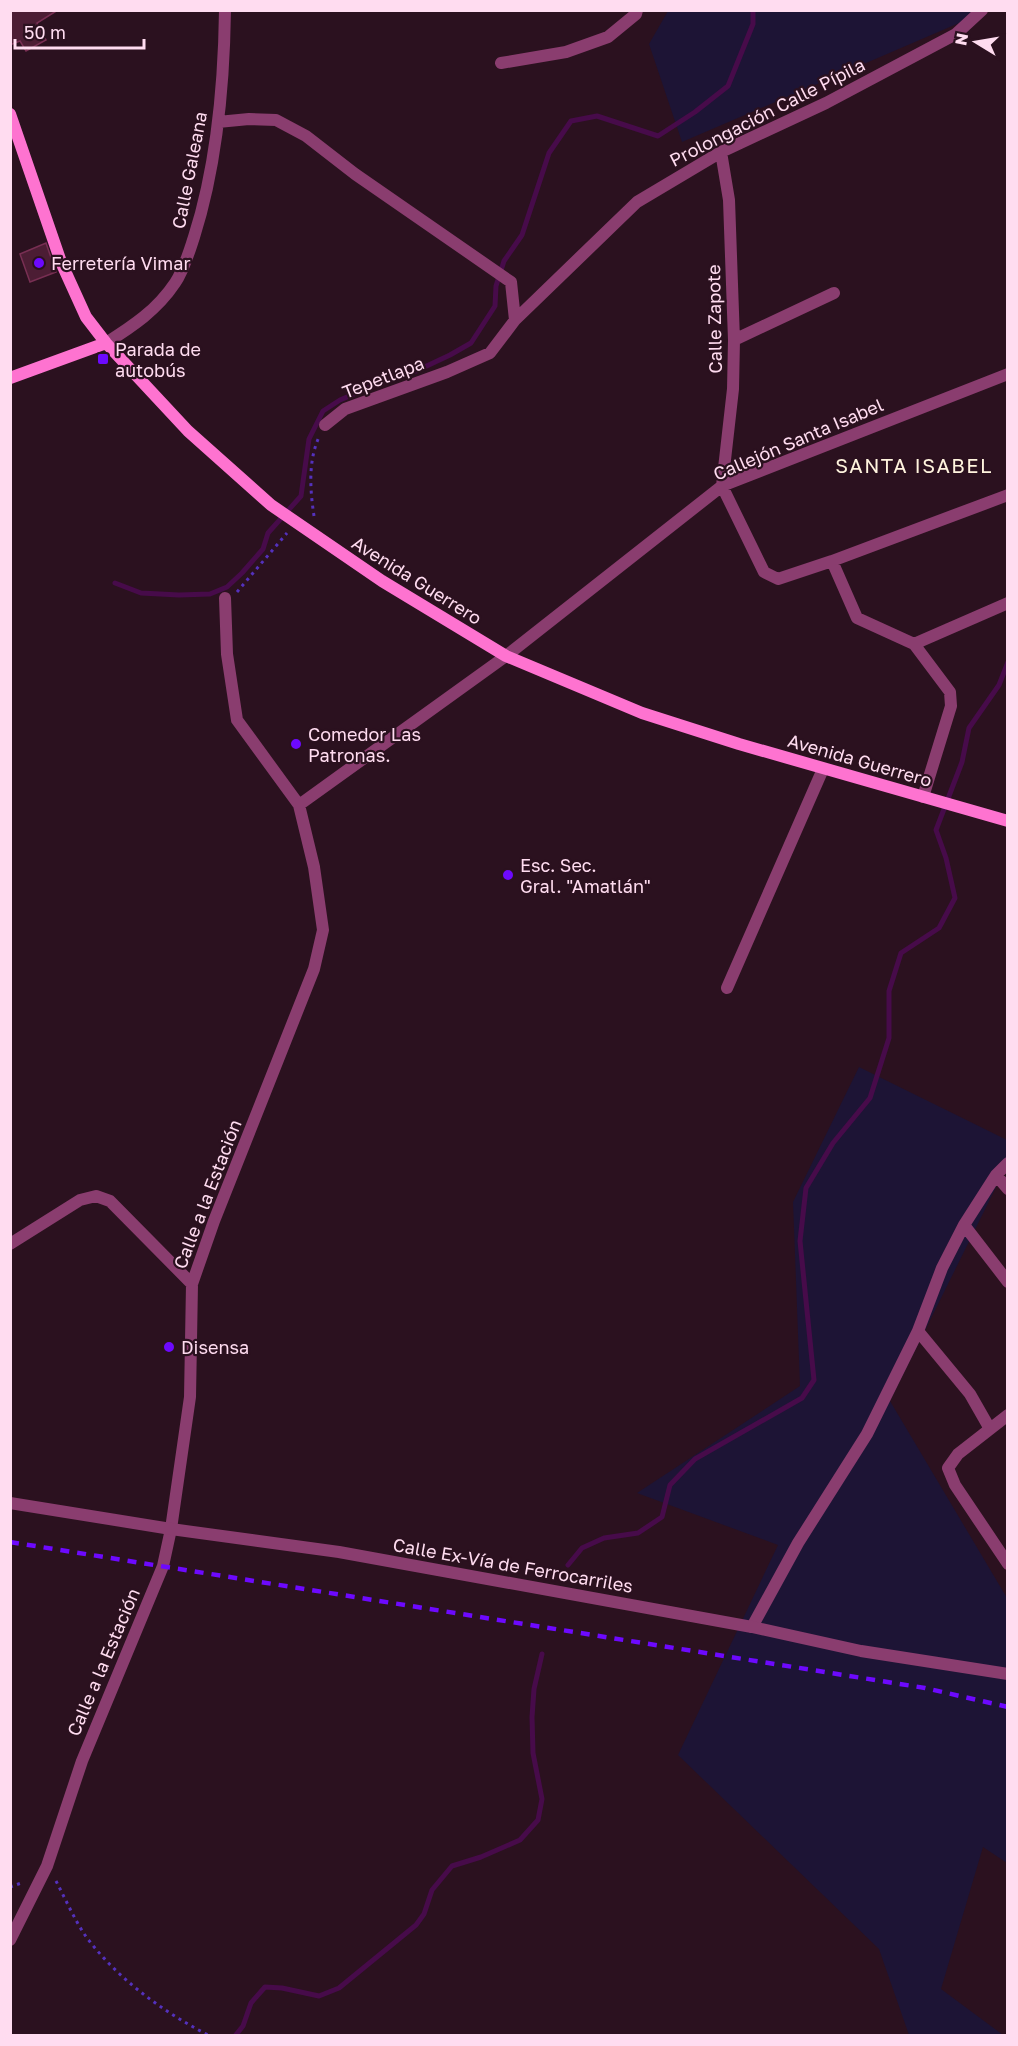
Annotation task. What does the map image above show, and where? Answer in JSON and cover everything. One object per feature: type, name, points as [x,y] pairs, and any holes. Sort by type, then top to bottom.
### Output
[{"type":"main road","name":"Avenida Guerrero","points":[[10,114],[61,262],[86,317],[106,343],[188,431],[271,505],[382,581],[506,656],[642,713],[739,744],[1008,821]]},
{"type":"main road","name":"Calle Galeana","points":[[10,378],[106,343]]},
{"type":"street","name":"Calle Galeana","points":[[106,343],[145,318],[175,283],[189,252],[202,213],[218,122],[225,57],[225,10]]},
{"type":"street","points":[[501,63],[566,52],[608,37],[636,14],[637,10]]},
{"type":"street","name":"Prolongación Calle Pípila","points":[[515,320],[637,202],[721,152],[826,103],[956,34],[982,10]]},
{"type":"street","points":[[218,122],[249,118],[276,120],[306,136],[355,174],[511,282],[515,320]]},
{"type":"street","name":"Calle Zapote","points":[[721,152],[729,200],[734,340],[733,389],[722,486]]},
{"type":"street","points":[[734,340],[834,293]]},
{"type":"street","name":"Tepetlapa","points":[[325,425],[345,409],[447,372],[490,352],[515,320]]},
{"type":"street","name":"Callejón Santa Isabel","points":[[506,656],[722,486],[1008,374]]},
{"type":"street","points":[[722,486],[764,572],[778,579],[1007,496]]},
{"type":"street","points":[[832,561],[857,618],[914,644],[950,692],[951,706],[928,799]]},
{"type":"street","points":[[225,598],[227,654],[237,720],[299,805],[506,656]]},
{"type":"street","points":[[914,644],[1008,603]]},
{"type":"street","points":[[727,988],[824,769]]},
{"type":"street","name":"Calle a la Estación","points":[[10,1940],[47,1866],[82,1761],[163,1566],[171,1529],[190,1397],[192,1284],[214,1221],[314,969],[322,930],[314,867],[299,805]]},
{"type":"street","points":[[752,1627],[798,1543],[867,1434],[918,1331],[942,1268],[964,1225],[996,1175],[1008,1163]]},
{"type":"street","points":[[996,1175],[1008,1189]]},
{"type":"street","points":[[10,1244],[80,1200],[96,1196],[110,1201],[192,1284]]},
{"type":"street","points":[[964,1225],[1008,1282]]},
{"type":"street","points":[[918,1331],[970,1394],[990,1429]]},
{"type":"street","points":[[1005,1555],[955,1485],[948,1468],[958,1455],[1008,1415]]},
{"type":"street","name":"Calle Ex-Vía de Ferrocarriles","points":[[10,1503],[171,1529],[339,1552],[752,1627],[861,1651],[1008,1674]]},
{"type":"path","points":[[317,537],[311,487],[313,450],[325,425]]},
{"type":"path","points":[[225,598],[236,592],[295,522]]},
{"type":"path","points":[[47,1866],[87,1937],[113,1968],[139,1991],[210,2036]]},
{"type":"shaded area","points":[[668,11],[987,11],[682,142],[649,44]]},
{"type":"shaded area","points":[[859,1067],[1007,1140],[1007,1165],[890,1401],[1007,1598],[1007,1863],[983,1847],[941,1989],[1003,2035],[909,2035],[879,1949],[678,1755],[778,1545],[637,1493],[800,1386],[793,1202]]},
{"type":"building","points":[[10,10],[58,10],[37,23],[46,40],[26,51],[20,41],[10,45]]},
{"type":"building","name":"Ferretería Vimar","points":[[46,243],[56,272],[30,282],[20,254]]},
{"type":"waterway","points":[[115,583],[141,593],[179,595],[210,594],[227,587],[263,549],[268,533],[301,496],[309,439],[323,411],[340,400],[416,371],[471,343],[495,306],[496,286],[504,261],[522,235],[549,153],[571,121],[597,116],[658,136],[695,112],[728,86],[753,24],[753,10]]},
{"type":"waterway","points":[[568,1565],[582,1548],[604,1538],[638,1533],[662,1517],[670,1485],[695,1459],[802,1398],[814,1380],[800,1241],[806,1188],[833,1143],[870,1098],[889,1038],[889,991],[901,953],[939,928],[955,898],[946,858],[936,830],[962,762],[969,728],[999,685],[1008,662]]},
{"type":"waterway","points":[[235,2036],[243,2026],[251,2003],[265,1987],[282,1988],[319,1996],[339,1988],[416,1925],[424,1914],[432,1890],[452,1866],[481,1857],[520,1840],[538,1820],[542,1799],[533,1753],[532,1717],[534,1689],[542,1654]]},
{"type":"railway","points":[[10,1542],[925,1688],[1008,1707]]},
{"type":"place","name":"Ferretería Vimar","points":[[39,263]]},
{"type":"place","name":"Parada de autobús","points":[[103,359]]},
{"type":"place","name":"Comedor Las Patronas.","points":[[296,744]]},
{"type":"place","name":"Esc. Sec. Gral. \"Amatlán\"","points":[[508,875]]},
{"type":"place","name":"Disensa","points":[[169,1347]]},
{"type":"district","name":"SANTA ISABEL","points":[[914,465]]}]
